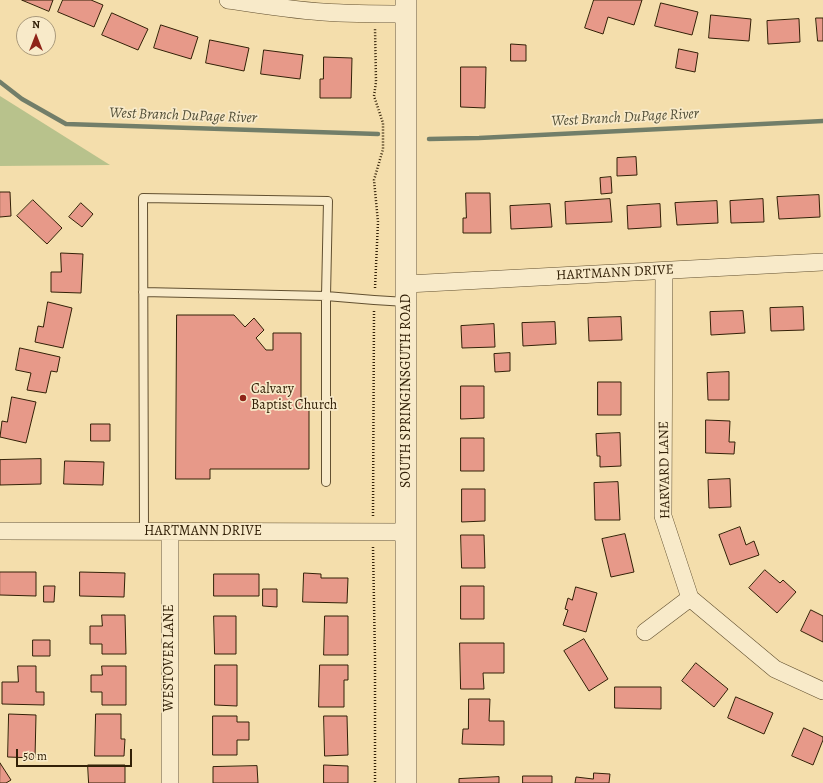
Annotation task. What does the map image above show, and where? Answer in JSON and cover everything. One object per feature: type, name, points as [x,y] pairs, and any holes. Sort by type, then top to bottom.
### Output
[{"type":"street","points":[[228,0],[295,10],[348,14],[375,14],[406,7]]},
{"type":"street","name":"SOUTH SPRINGINSGUTH ROAD","points":[[406,7],[406,783]]},
{"type":"street","name":"HARTMANN DRIVE","points":[[407,293],[664,271],[823,262]]},
{"type":"street","name":"HARVARD LANE","points":[[664,271],[663,516],[690,598]]},
{"type":"street","name":"HARTMANN DRIVE","points":[[0,532],[406,532]]},
{"type":"street","name":"WESTOVER LANE","points":[[170,532],[170,783]]},
{"type":"street","points":[[645,632],[690,598],[775,669],[823,691]]},
{"type":"lane","points":[[144,532],[143,198],[328,200],[326,296],[326,482]]},
{"type":"lane","points":[[143,292],[326,296],[374,300],[407,293]]},
{"type":"path","points":[[375,14],[376,82],[374,96],[384,123],[383,149],[374,180],[378,222],[374,300],[373,532],[375,783]]},
{"type":"green space","points":[[0,96],[110,165],[0,166]]},
{"type":"building","points":[[22,0],[53,0],[49,11]]},
{"type":"building","points":[[63,0],[91,0],[103,5],[94,27],[58,12]]},
{"type":"building","points":[[594,0],[642,0],[634,25],[608,17],[603,34],[585,28]]},
{"type":"building","points":[[661,3],[698,12],[692,35],[655,26]]},
{"type":"building","points":[[112,13],[148,29],[138,50],[102,35]]},
{"type":"building","points":[[711,15],[751,19],[749,41],[709,38]]},
{"type":"building","points":[[816,18],[823,18],[823,41],[818,41]]},
{"type":"building","points":[[799,19],[800,42],[768,44],[767,21]]},
{"type":"building","points":[[161,25],[198,37],[191,59],[154,48]]},
{"type":"building","points":[[210,40],[249,48],[244,71],[206,63]]},
{"type":"building","points":[[511,44],[526,45],[526,61],[511,61]]},
{"type":"building","points":[[679,49],[698,53],[695,72],[676,68]]},
{"type":"building","points":[[264,50],[303,55],[300,79],[261,74]]},
{"type":"building","points":[[324,57],[352,58],[351,98],[320,98],[320,79],[323,79]]},
{"type":"building","points":[[461,67],[486,67],[485,108],[461,107]]},
{"type":"building","points":[[636,157],[637,175],[617,176],[617,158]]},
{"type":"building","points":[[611,177],[612,193],[601,194],[600,178]]},
{"type":"building","points":[[0,192],[10,192],[11,216],[0,217]]},
{"type":"building","points":[[466,193],[490,193],[491,233],[463,233],[463,218],[466,218]]},
{"type":"building","points":[[819,195],[820,217],[779,219],[777,197]]},
{"type":"building","points":[[610,199],[612,222],[566,224],[565,202]]},
{"type":"building","points":[[763,199],[764,222],[731,223],[730,201]]},
{"type":"building","points":[[33,200],[62,228],[47,244],[17,216]]},
{"type":"building","points":[[717,201],[718,223],[677,225],[675,203]]},
{"type":"building","points":[[81,203],[93,214],[82,227],[69,217]]},
{"type":"building","points":[[550,204],[552,227],[511,229],[510,206]]},
{"type":"building","points":[[660,204],[661,227],[628,229],[627,206]]},
{"type":"building","points":[[61,253],[83,254],[81,293],[51,292],[51,272],[61,272]]},
{"type":"building","points":[[48,302],[72,308],[63,348],[35,342],[38,326],[43,327]]},
{"type":"building","points":[[803,307],[804,330],[771,331],[770,308]]},
{"type":"building","points":[[743,311],[745,333],[711,335],[710,312]]},
{"type":"building","points":[[177,315],[234,315],[245,327],[254,318],[264,330],[256,338],[266,350],[273,350],[273,333],[301,333],[301,404],[309,404],[309,469],[210,469],[210,479],[176,479]]},
{"type":"building","points":[[621,317],[622,340],[589,341],[588,318]]},
{"type":"building","points":[[555,322],[556,344],[523,346],[522,323]]},
{"type":"building","points":[[494,324],[495,347],[462,348],[461,326]]},
{"type":"building","points":[[20,348],[60,357],[57,372],[51,371],[46,393],[27,390],[31,373],[16,370]]},
{"type":"building","points":[[510,353],[510,371],[495,372],[494,354]]},
{"type":"building","points":[[729,372],[729,400],[708,400],[707,373]]},
{"type":"building","points":[[598,382],[621,382],[621,415],[598,415]]},
{"type":"building","points":[[461,386],[484,386],[484,418],[461,419]]},
{"type":"building","points":[[12,397],[36,402],[26,443],[0,437],[2,421],[7,422]]},
{"type":"building","points":[[706,420],[730,421],[729,442],[735,442],[734,454],[706,453]]},
{"type":"building","points":[[91,424],[110,424],[110,441],[91,441]]},
{"type":"building","points":[[620,433],[621,466],[600,467],[600,456],[597,456],[596,434]]},
{"type":"building","points":[[461,438],[484,438],[484,471],[461,471]]},
{"type":"building","points":[[41,459],[41,484],[0,485],[0,460]]},
{"type":"building","points":[[65,461],[104,462],[103,485],[64,484]]},
{"type":"building","points":[[730,479],[731,507],[709,508],[708,480]]},
{"type":"building","points":[[618,482],[620,520],[595,520],[594,483]]},
{"type":"building","points":[[462,489],[485,489],[485,521],[462,522]]},
{"type":"building","points":[[740,527],[746,545],[754,541],[759,555],[730,565],[719,535]]},
{"type":"building","points":[[625,534],[634,572],[611,577],[602,539]]},
{"type":"building","points":[[461,535],[484,535],[485,568],[462,568]]},
{"type":"building","points":[[765,570],[780,583],[783,580],[796,592],[777,613],[749,588]]},
{"type":"building","points":[[0,572],[36,572],[36,596],[0,595]]},
{"type":"building","points":[[80,572],[125,573],[124,597],[80,596]]},
{"type":"building","points":[[304,573],[321,574],[321,578],[348,578],[347,603],[303,602]]},
{"type":"building","points":[[214,574],[259,574],[259,596],[214,596]]},
{"type":"building","points":[[44,586],[55,586],[54,602],[44,602]]},
{"type":"building","points":[[461,586],[484,586],[484,619],[461,619]]},
{"type":"building","points":[[576,587],[597,593],[586,632],[563,625],[568,610],[565,609],[568,598],[572,600]]},
{"type":"building","points":[[263,589],[277,589],[277,607],[263,606]]},
{"type":"building","points":[[811,610],[823,616],[823,642],[801,631]]},
{"type":"building","points":[[102,615],[125,615],[126,654],[102,654],[102,644],[90,644],[90,626],[102,626]]},
{"type":"building","points":[[214,616],[236,616],[236,654],[215,654]]},
{"type":"building","points":[[325,616],[348,616],[348,655],[324,655]]},
{"type":"building","points":[[584,639],[608,679],[589,691],[564,651]]},
{"type":"building","points":[[33,640],[50,640],[50,656],[33,656]]},
{"type":"building","points":[[460,643],[504,643],[504,673],[483,673],[484,689],[461,689]]},
{"type":"building","points":[[696,663],[728,689],[714,707],[682,681]]},
{"type":"building","points":[[215,665],[237,665],[237,706],[215,705]]},
{"type":"building","points":[[320,665],[348,665],[348,680],[344,680],[344,707],[319,707]]},
{"type":"building","points":[[18,666],[36,666],[36,692],[44,692],[44,705],[2,704],[2,682],[18,682]]},
{"type":"building","points":[[102,666],[126,666],[126,705],[102,705],[102,692],[91,692],[91,675],[102,675]]},
{"type":"building","points":[[615,687],[661,687],[661,709],[615,708]]},
{"type":"building","points":[[736,697],[773,713],[764,734],[728,718]]},
{"type":"building","points":[[469,699],[490,699],[489,721],[504,721],[504,745],[462,744],[463,729],[468,729]]},
{"type":"building","points":[[9,714],[36,715],[35,758],[8,757]]},
{"type":"building","points":[[96,714],[121,714],[121,739],[125,739],[124,756],[95,756]]},
{"type":"building","points":[[213,716],[237,716],[237,722],[249,722],[249,740],[237,740],[237,755],[213,755]]},
{"type":"building","points":[[324,716],[347,716],[348,755],[325,756]]},
{"type":"building","points":[[804,728],[823,737],[813,765],[792,756]]},
{"type":"building","points":[[0,763],[11,780],[6,783],[0,783]]},
{"type":"building","points":[[88,765],[125,765],[125,783],[89,783]]},
{"type":"building","points":[[324,765],[348,766],[348,783],[324,783]]},
{"type":"building","points":[[257,766],[258,783],[213,783],[213,767]]},
{"type":"building","points":[[594,773],[610,774],[609,783],[575,783],[576,777],[593,779]]},
{"type":"building","points":[[523,776],[552,776],[552,783],[523,783]]},
{"type":"building","points":[[499,777],[499,783],[459,783],[459,779]]},
{"type":"waterway","name":"West Branch DuPage River","points":[[0,82],[22,99],[66,124],[378,134]]},
{"type":"waterway","name":"West Branch DuPage River","points":[[429,139],[479,138],[823,121]]},
{"type":"place","name":"Calvary Baptist Church","points":[[243,398]]}]
